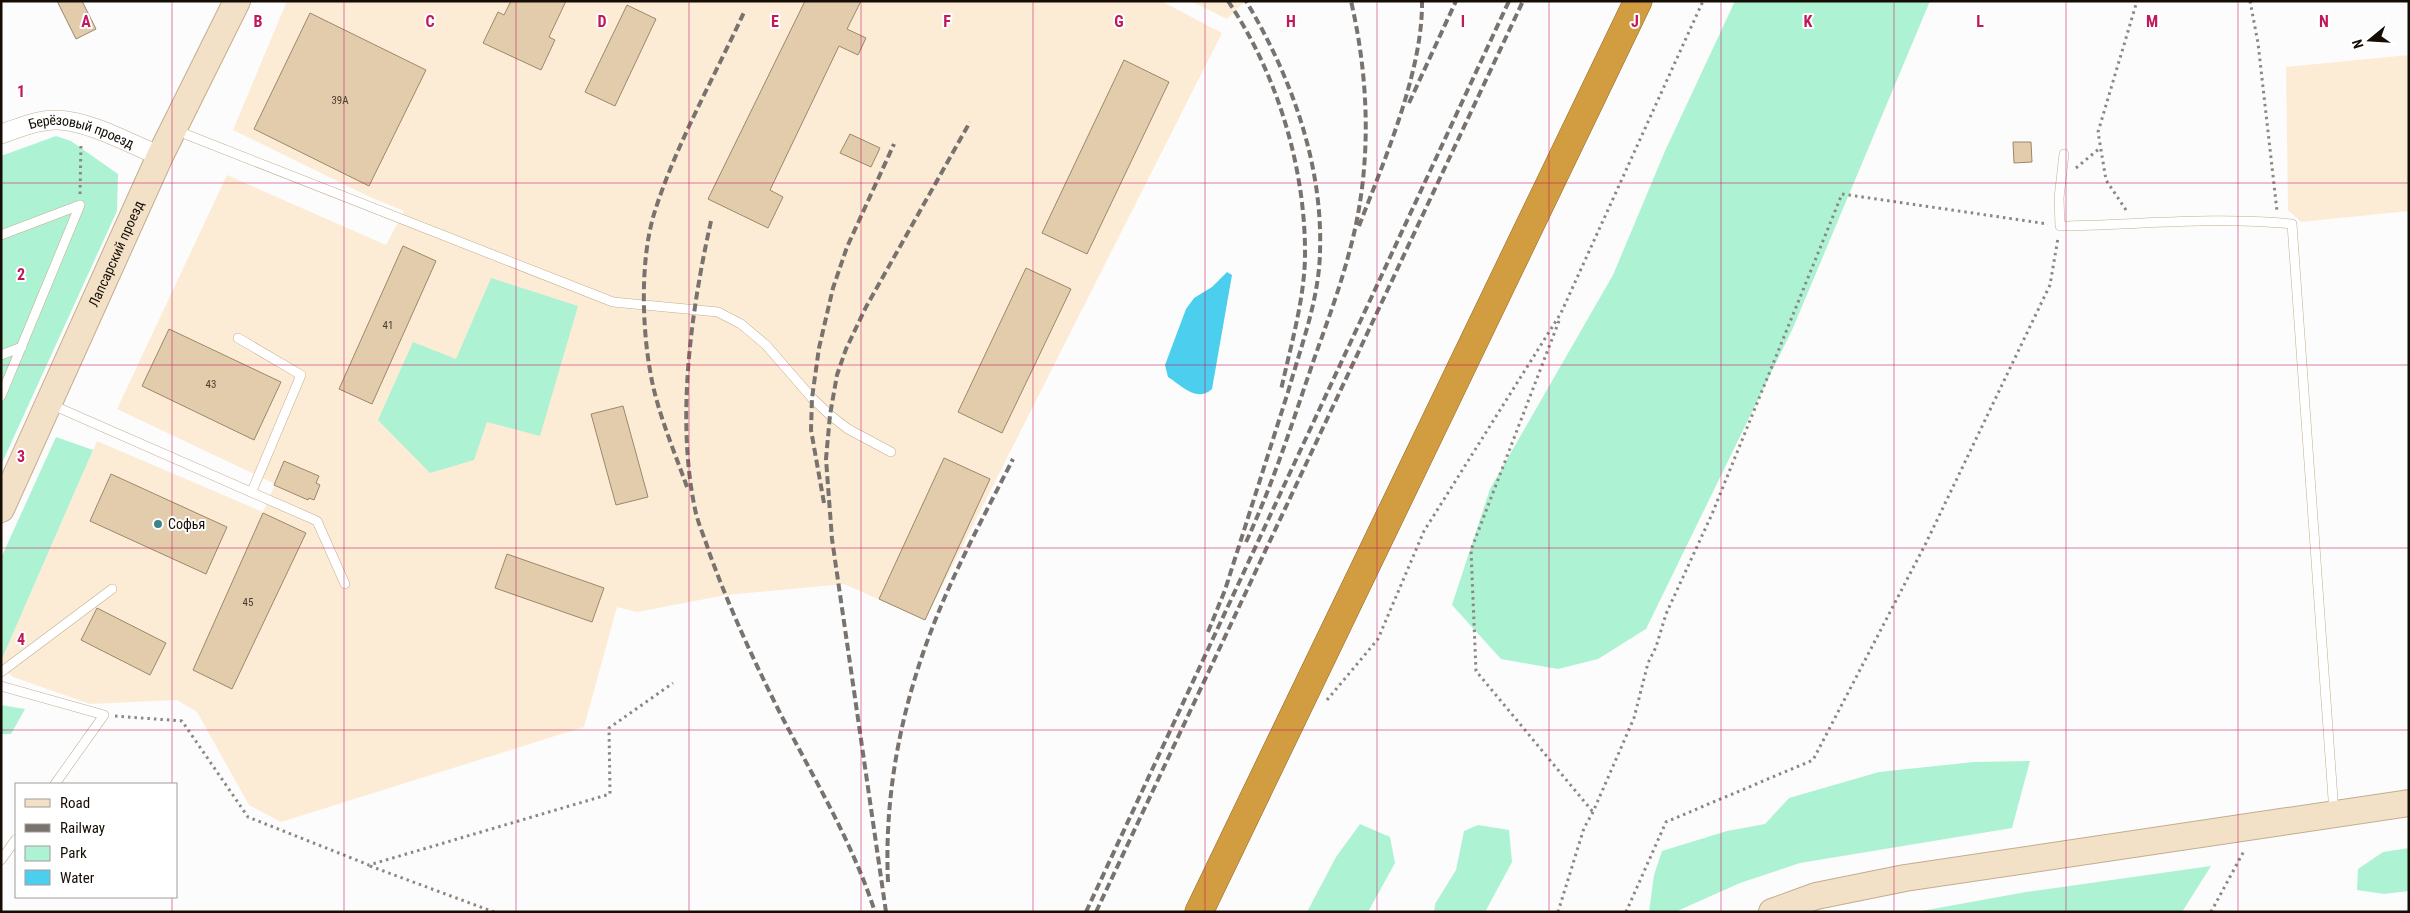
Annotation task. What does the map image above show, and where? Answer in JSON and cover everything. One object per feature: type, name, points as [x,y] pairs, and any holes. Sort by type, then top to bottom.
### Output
[{"type":"highway","points":[[1198,912],[1638,1]]},
{"type":"street","name":"Лапсарский проезд","points":[[1,509],[50,404],[160,156],[175,130],[237,1]]},
{"type":"street","name":"Берёзовый проезд","points":[[1,134],[28,125],[57,120],[82,124],[160,156]]},
{"type":"street","points":[[1772,912],[1816,896],[1905,878],[2409,803]]},
{"type":"lane","points":[[175,130],[613,302],[718,312],[741,324],[766,345],[812,398],[830,415],[848,429],[891,452]]},
{"type":"lane","points":[[2064,154],[2060,226],[2223,220],[2292,224],[2334,813]]},
{"type":"lane","points":[[1,235],[80,205]]},
{"type":"lane","points":[[1,396],[80,205]]},
{"type":"lane","points":[[238,338],[301,376],[252,491]]},
{"type":"lane","points":[[1,355],[22,347]]},
{"type":"lane","points":[[50,404],[317,521],[345,584]]},
{"type":"lane","points":[[1,672],[112,588]]},
{"type":"lane","points":[[1,686],[104,715],[56,783]]},
{"type":"lane","points":[[1,860],[15,840]]},
{"type":"path","points":[[1594,812],[1476,671],[1471,550],[1562,313],[1703,1]]},
{"type":"path","points":[[2137,1],[2098,132],[2106,180],[2124,209],[2152,224]]},
{"type":"path","points":[[2250,1],[2258,43],[2278,222]]},
{"type":"path","points":[[80,205],[82,124]]},
{"type":"path","points":[[2062,179],[2100,148]]},
{"type":"path","points":[[1558,912],[1584,828],[1594,812],[1634,718],[1648,663],[1656,648],[1666,614],[1712,514],[1842,194],[2060,226],[2050,284],[1926,544],[1814,760],[1666,822],[1626,912]]},
{"type":"path","points":[[1322,707],[1378,639],[1424,531],[1562,313]]},
{"type":"path","points":[[369,865],[610,794],[609,728],[672,683]]},
{"type":"path","points":[[104,715],[182,721],[248,817],[494,912]]},
{"type":"path","points":[[2211,912],[2258,826]]},
{"type":"shaded area","points":[[287,1],[1161,1],[1222,33],[925,620],[844,584],[726,595],[637,612],[617,607],[584,727],[281,822],[249,805],[197,712],[177,700],[90,704],[13,677],[1,667],[1,661],[97,441],[263,512],[275,484],[117,409],[227,175],[386,245],[404,211],[372,198],[233,130]]},
{"type":"shaded area","points":[[1191,1],[1245,1],[1227,19]]},
{"type":"shaded area","points":[[2409,55],[2409,211],[2301,222],[2288,210],[2286,67]]},
{"type":"green space","points":[[1735,1],[1930,1],[1793,328],[1646,629],[1598,659],[1558,669],[1501,659],[1452,605],[1490,489],[1613,275],[1665,151]]},
{"type":"green space","points":[[56,136],[71,141],[118,174],[117,211],[1,465],[1,156]]},
{"type":"green space","points":[[491,278],[578,306],[540,436],[487,422],[474,460],[430,473],[378,420],[413,342],[456,359]]},
{"type":"green space","points":[[56,437],[93,450],[1,661],[1,558]]},
{"type":"green space","points":[[1,705],[25,709],[11,734],[1,734]]},
{"type":"green space","points":[[2030,761],[2012,828],[1800,863],[1740,883],[1675,912],[1649,912],[1654,875],[1662,851],[1727,831],[1765,824],[1789,798],[1879,772],[1974,762]]},
{"type":"green space","points":[[1360,824],[1390,837],[1395,863],[1368,912],[1307,912],[1336,857]]},
{"type":"green space","points":[[1478,825],[1509,830],[1512,862],[1485,912],[1434,912],[1435,904],[1456,870],[1464,831]]},
{"type":"green space","points":[[2409,848],[2409,891],[2384,894],[2357,890],[2358,869],[2383,852]]},
{"type":"green space","points":[[2211,866],[2182,912],[1916,912],[2026,892]]},
{"type":"water","points":[[1227,272],[1232,275],[1212,389],[1206,393],[1195,394],[1168,377],[1165,365],[1186,309],[1194,298],[1212,287]]},
{"type":"building","points":[[57,1],[82,1],[96,29],[76,39]]},
{"type":"building","points":[[511,1],[566,1],[549,37],[555,40],[541,70],[483,43],[498,12],[504,15]]},
{"type":"building","points":[[805,1],[861,1],[847,29],[866,38],[858,55],[839,46],[770,190],[783,197],[768,228],[708,199]]},
{"type":"building","points":[[627,5],[656,19],[615,106],[585,92]]},
{"type":"building","points":[[310,13],[426,70],[369,186],[254,129]]},
{"type":"building","points":[[1124,60],[1169,82],[1087,254],[1042,233]]},
{"type":"building","points":[[850,134],[880,148],[871,167],[840,153]]},
{"type":"building","points":[[2013,142],[2031,142],[2032,162],[2014,163]]},
{"type":"building","points":[[403,246],[436,261],[372,404],[339,389]]},
{"type":"building","points":[[1026,268],[1071,289],[1002,433],[958,412]]},
{"type":"building","points":[[169,329],[281,382],[254,440],[142,386]]},
{"type":"building","points":[[623,406],[648,497],[616,505],[591,414]]},
{"type":"building","points":[[944,458],[990,479],[925,620],[879,599]]},
{"type":"building","points":[[284,461],[319,476],[316,483],[320,485],[314,500],[309,498],[308,500],[274,485]]},
{"type":"building","name":"Софья","points":[[111,474],[227,527],[206,574],[90,521]]},
{"type":"building","points":[[263,513],[306,533],[232,689],[193,670]]},
{"type":"building","points":[[507,554],[604,588],[592,622],[495,588]]},
{"type":"building","points":[[97,608],[166,643],[150,675],[81,640]]},
{"type":"railway","points":[[1228,1],[1245,29],[1273,88],[1293,151],[1299,184],[1303,216],[1305,266],[1297,319],[1281,390]]},
{"type":"railway","points":[[1208,632],[1225,590],[1304,340],[1319,270],[1320,219],[1310,154],[1290,90],[1277,59],[1246,1]]},
{"type":"railway","points":[[1246,542],[1281,456],[1331,311],[1345,268],[1356,222],[1362,191],[1366,127],[1362,63],[1351,1]]},
{"type":"railway","points":[[1359,226],[1390,145],[1409,86],[1421,28],[1422,1]]},
{"type":"railway","points":[[1409,103],[1456,1]]},
{"type":"railway","points":[[1086,912],[1509,1]]},
{"type":"railway","points":[[1096,912],[1523,1]]},
{"type":"railway","points":[[687,487],[661,415],[650,370],[644,302],[646,256],[654,214],[673,163],[745,10]]},
{"type":"railway","points":[[886,912],[832,539],[826,459],[830,415],[837,375],[846,349],[866,307],[970,122]]},
{"type":"railway","points":[[824,503],[811,430],[812,398],[819,348],[833,288],[847,247],[894,144]]},
{"type":"railway","points":[[711,221],[697,291],[688,365],[686,402],[689,474],[696,515],[742,633],[779,711],[855,860],[875,912]]},
{"type":"railway","points":[[888,882],[887,849],[892,784],[897,752],[912,688],[933,626],[951,584],[1013,459]]},
{"type":"place","name":"Софья","points":[[158,524]]}]
